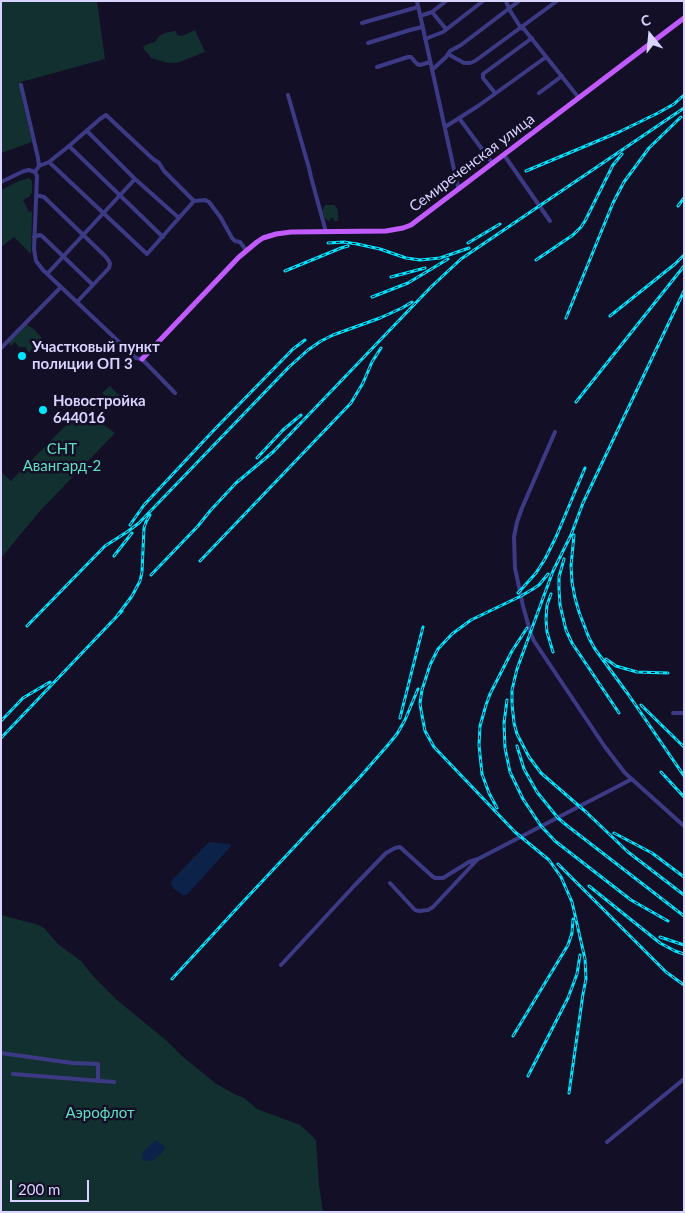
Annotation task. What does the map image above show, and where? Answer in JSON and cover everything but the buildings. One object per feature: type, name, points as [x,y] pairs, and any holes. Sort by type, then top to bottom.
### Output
[{"type":"main road","name":"Семиреченская улица","points":[[142,359],[246,250],[263,238],[291,232],[386,231],[411,225],[684,18]]},
{"type":"street","points":[[416,1],[459,188]]},
{"type":"street","points":[[420,16],[432,12],[446,1]]},
{"type":"street","points":[[425,39],[443,32],[483,1]]},
{"type":"street","points":[[506,1],[522,28],[579,98]]},
{"type":"street","points":[[432,70],[450,51],[519,1]]},
{"type":"street","points":[[448,54],[464,63],[475,61],[557,1]]},
{"type":"street","points":[[362,23],[418,7]]},
{"type":"street","points":[[432,12],[446,29]]},
{"type":"street","points":[[368,42],[422,27]]},
{"type":"street","points":[[495,93],[483,78],[483,74],[532,38]]},
{"type":"street","points":[[377,67],[408,57],[411,57],[420,65],[430,62]]},
{"type":"street","points":[[445,127],[546,57]]},
{"type":"street","points":[[539,93],[562,76]]},
{"type":"street","points":[[20,85],[39,166]]},
{"type":"street","points":[[288,95],[326,232]]},
{"type":"street","points":[[35,172],[39,166],[50,162],[100,118],[106,115],[159,163],[164,171],[194,202]]},
{"type":"street","points":[[459,118],[492,164]]},
{"type":"street","points":[[87,131],[179,218]]},
{"type":"street","points":[[69,146],[163,237]]},
{"type":"street","points":[[504,155],[550,221]]},
{"type":"street","points":[[50,162],[147,254],[194,202],[205,200],[209,202],[221,218],[232,238],[240,242],[246,250]]},
{"type":"street","points":[[1,182],[24,171],[35,172]]},
{"type":"street","points":[[35,172],[37,176],[34,238],[36,262],[136,358],[142,359],[175,393]]},
{"type":"street","points":[[47,274],[136,179]]},
{"type":"street","points":[[36,195],[44,198],[109,261],[109,268],[77,302]]},
{"type":"street","points":[[34,238],[42,236],[93,285]]},
{"type":"street","points":[[1,348],[61,287]]},
{"type":"street","points":[[555,432],[522,508],[514,537],[515,568],[530,631],[534,641],[605,747],[625,773],[684,826]]},
{"type":"street","points":[[673,713],[684,713]]},
{"type":"street","points":[[281,964],[386,853],[395,848],[400,847],[427,872],[440,879],[469,862],[632,779]]},
{"type":"street","points":[[390,883],[416,910],[428,910],[478,859]]},
{"type":"street","points":[[1,1053],[72,1063],[98,1064],[98,1081]]},
{"type":"street","points":[[12,1074],[114,1082]]},
{"type":"street","points":[[607,1142],[684,1079]]},
{"type":"green space","points":[[1,1],[97,1],[105,59],[21,82],[24,93],[21,94],[32,142],[1,153]]},
{"type":"green space","points":[[195,30],[205,52],[177,63],[168,63],[151,58],[144,50],[143,47],[155,42],[159,36],[165,33],[176,31],[177,35],[182,36]]},
{"type":"green space","points":[[29,178],[32,181],[32,193],[30,194],[31,196],[23,200],[29,212],[32,211],[31,254],[14,237],[1,247],[1,190]]},
{"type":"green space","points":[[325,205],[334,205],[337,208],[338,221],[334,221],[333,218],[330,218],[330,221],[325,219],[322,211]]},
{"type":"green space","points":[[27,325],[34,329],[46,343],[32,349],[29,353],[25,347],[19,347],[15,342],[11,346],[9,344]]},
{"type":"green space","points":[[110,386],[125,401],[117,409],[102,393]]},
{"type":"green space","name":"СНТ Авангард-2","points":[[72,419],[97,420],[115,433],[39,512],[1,558],[1,472],[11,481]]},
{"type":"green space","name":"Аэрофлот","points":[[1,915],[44,928],[58,944],[81,961],[117,1000],[215,1083],[244,1098],[257,1109],[300,1125],[311,1135],[316,1140],[323,1212],[1,1212]]},
{"type":"water","points":[[208,843],[230,844],[231,846],[187,895],[182,895],[174,889],[171,884],[172,880]]},
{"type":"water","points":[[156,1140],[163,1145],[164,1151],[154,1160],[143,1160],[143,1152]]},
{"type":"railway","points":[[526,171],[619,132],[674,104],[684,95]]},
{"type":"railway","points":[[151,575],[236,483],[273,452],[431,287],[461,259],[684,108]]},
{"type":"railway","points":[[566,318],[613,203],[624,182],[649,148],[681,117]]},
{"type":"railway","points":[[536,260],[573,235],[581,227],[613,165],[622,154]]},
{"type":"railway","points":[[678,206],[684,198]]},
{"type":"railway","points":[[468,243],[500,224]]},
{"type":"railway","points":[[328,243],[344,242],[357,244],[380,249],[406,258],[420,260],[440,258],[469,248]]},
{"type":"railway","points":[[285,271],[348,246]]},
{"type":"railway","points":[[610,316],[684,255]]},
{"type":"railway","points":[[372,297],[408,283],[448,259]]},
{"type":"railway","points":[[576,402],[684,266]]},
{"type":"railway","points":[[391,277],[425,268]]},
{"type":"railway","points":[[684,291],[583,503],[571,535],[553,571],[517,669],[512,690],[514,723],[517,734],[529,757],[541,773],[628,852],[684,895]]},
{"type":"railway","points":[[27,626],[105,546],[139,523],[289,367],[308,350],[333,335],[380,318],[412,302]]},
{"type":"railway","points":[[130,525],[144,505],[214,430],[293,349],[305,340]]},
{"type":"railway","points":[[200,561],[351,403],[381,348]]},
{"type":"railway","points":[[257,458],[283,430],[301,415]]},
{"type":"railway","points":[[518,593],[536,573],[545,559],[585,468]]},
{"type":"railway","points":[[117,616],[132,596],[140,581],[144,528],[150,515]]},
{"type":"railway","points":[[114,556],[132,533]]},
{"type":"railway","points":[[574,535],[571,566],[572,582],[579,612],[589,638],[684,776]]},
{"type":"railway","points":[[564,559],[559,577],[559,589],[560,605],[566,630],[572,643],[619,713]]},
{"type":"railway","points":[[548,574],[533,589],[471,620],[452,634],[438,649],[430,665],[420,703],[425,731],[434,747],[515,832],[549,860],[561,877],[572,902],[585,959],[586,979],[569,1093]]},
{"type":"railway","points":[[551,594],[547,605],[546,619],[547,632],[553,652]]},
{"type":"railway","points":[[1,738],[122,611]]},
{"type":"railway","points":[[400,718],[423,627]]},
{"type":"railway","points":[[497,808],[482,774],[479,745],[480,726],[490,694],[512,651],[527,628]]},
{"type":"railway","points":[[606,659],[616,666],[637,672],[668,673]]},
{"type":"railway","points":[[1,721],[23,698],[50,682]]},
{"type":"railway","points":[[172,979],[388,745],[405,720],[418,689]]},
{"type":"railway","points":[[507,700],[504,723],[505,748],[510,772],[523,799],[541,826],[555,841],[631,900],[668,921]]},
{"type":"railway","points":[[641,705],[684,747]]},
{"type":"railway","points":[[517,746],[524,769],[537,792],[558,818],[684,916]]},
{"type":"railway","points":[[661,772],[684,797]]},
{"type":"railway","points":[[614,833],[652,853],[684,877]]},
{"type":"railway","points":[[558,864],[666,972],[684,985]]},
{"type":"railway","points":[[589,886],[660,943],[684,954]]},
{"type":"railway","points":[[513,1036],[568,945],[572,933],[573,919]]},
{"type":"railway","points":[[660,937],[684,945]]},
{"type":"railway","points":[[528,1076],[568,998],[577,974],[580,955]]},
{"type":"place","name":"Участковый пункт полиции ОП 3","points":[[22,356]]},
{"type":"place","name":"Новостройка 644016","points":[[43,410]]}]
